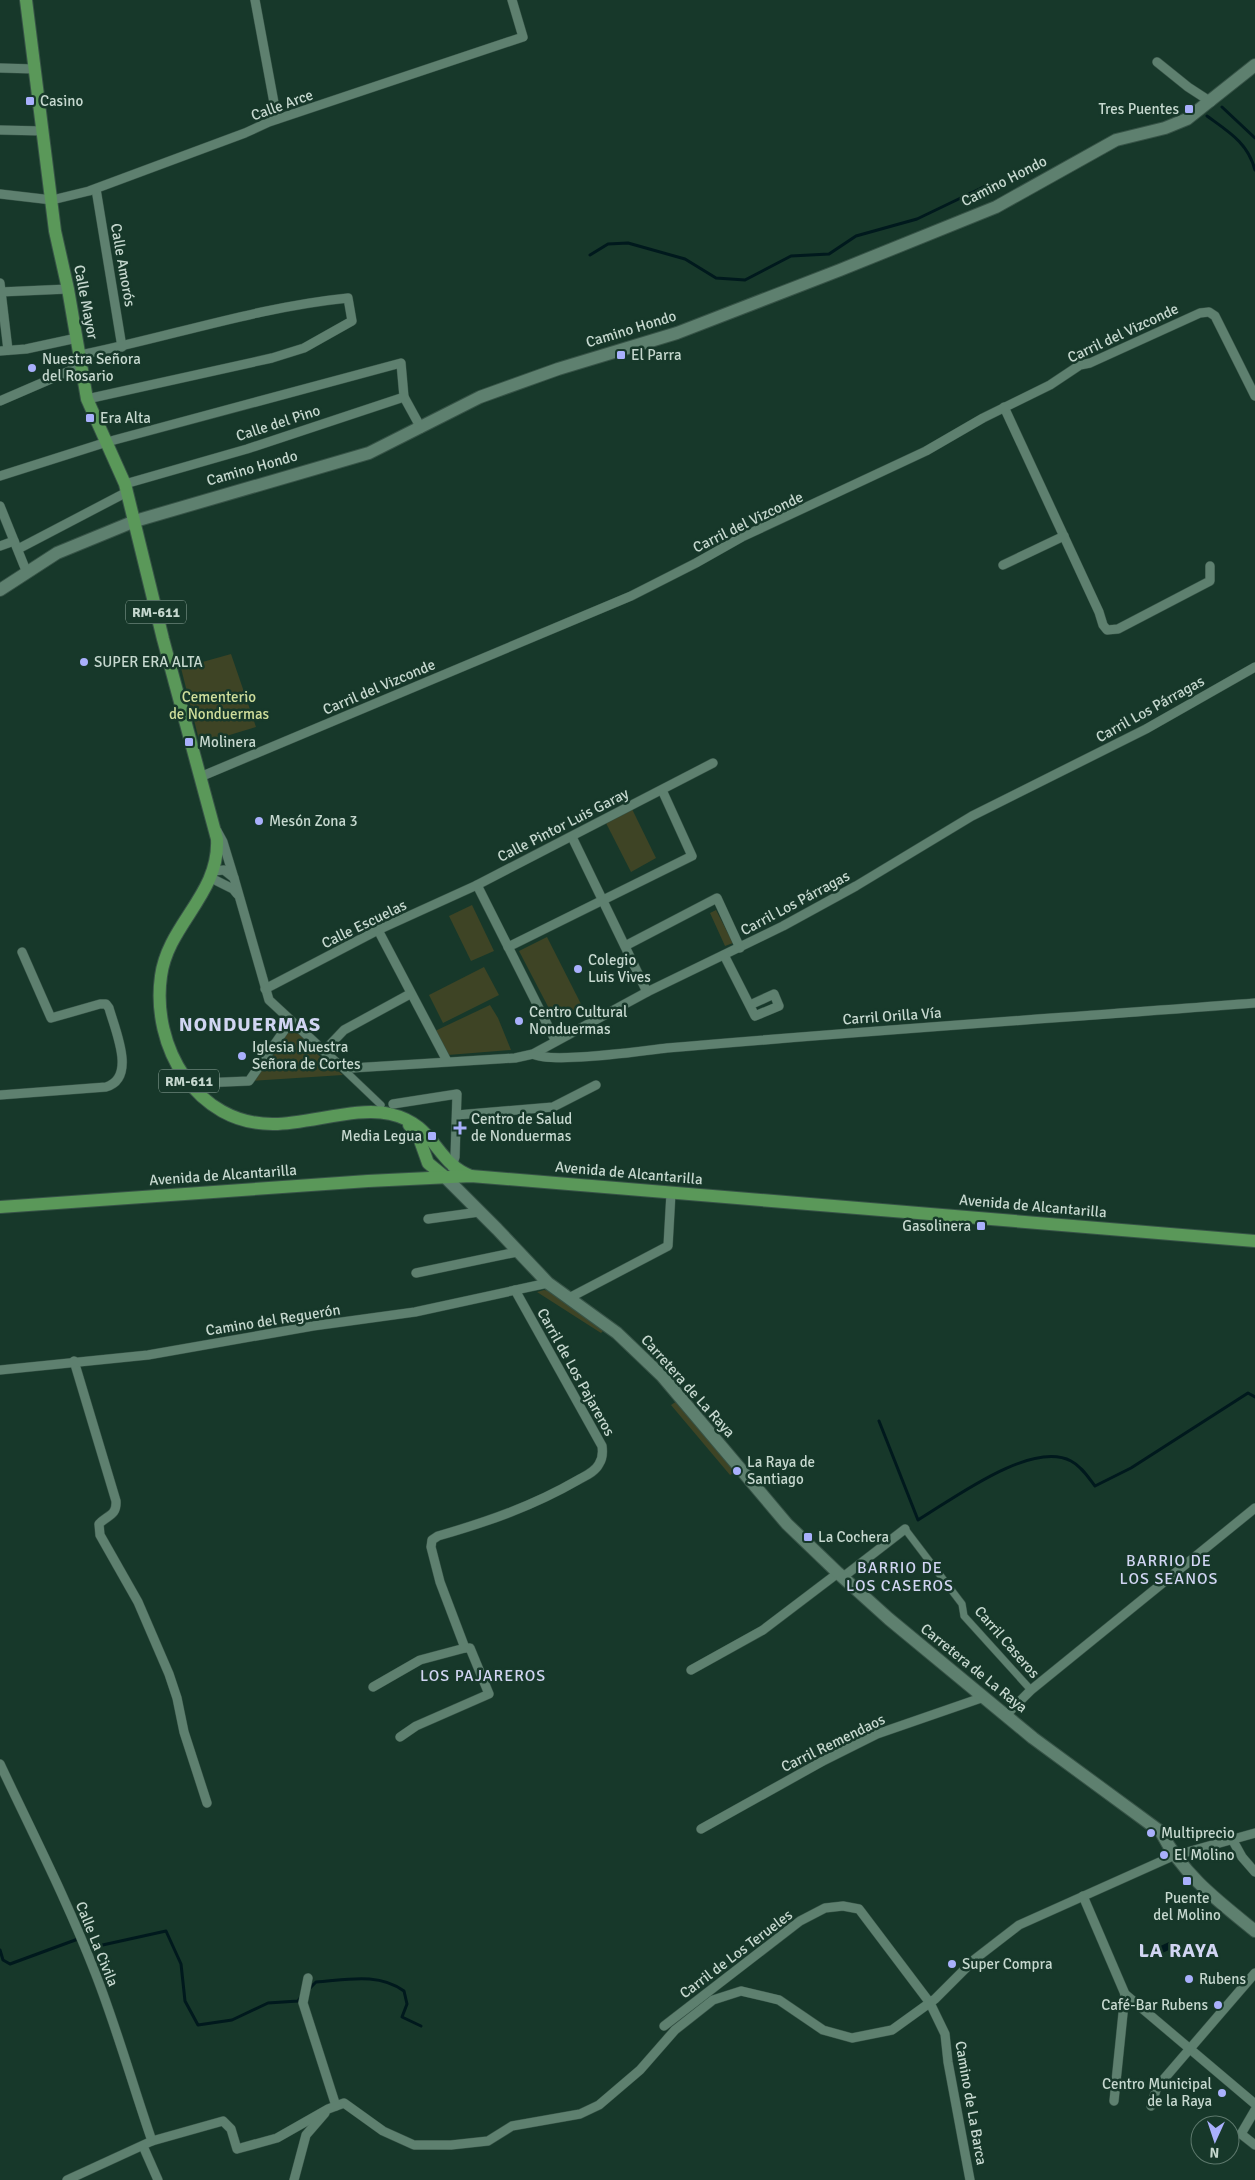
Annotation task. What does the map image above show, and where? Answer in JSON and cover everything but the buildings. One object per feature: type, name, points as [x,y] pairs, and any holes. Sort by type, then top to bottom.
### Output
[{"type":"main road","name":"RM-611","points":[[26,0],[52,200]]},
{"type":"main road","name":"Camino Hondo","points":[[0,590],[57,553],[135,520],[304,470],[369,453],[480,398],[558,369],[677,332],[840,270],[996,207],[1116,140],[1165,128],[1187,119],[1211,102],[1255,64]]},
{"type":"main road","name":"Calle Mayor","points":[[52,200],[55,231],[68,289],[87,399],[126,488],[135,520]]},
{"type":"main road","name":"RM-611","points":[[135,520],[163,639],[216,829],[218,847],[212,875],[202,897],[172,940],[161,973],[160,1007],[162,1026],[169,1050],[181,1072],[203,1097],[220,1110],[252,1122],[283,1124],[395,1110],[422,1129],[442,1154]]},
{"type":"main road","points":[[395,1110],[418,1135],[425,1158],[420,1170],[405,1179]]},
{"type":"main road","points":[[442,1154],[448,1172]]},
{"type":"main road","points":[[425,1158],[448,1172]]},
{"type":"main road","name":"Avenida de Alcantarilla","points":[[0,1207],[405,1179],[448,1172],[472,1176],[1255,1241]]},
{"type":"main road","name":"Carretera de La Raya","points":[[448,1172],[479,1212],[548,1283],[617,1333],[662,1376],[787,1524],[840,1575],[889,1619],[1006,1716],[1161,1832],[1173,1856],[1214,1898],[1255,1932]]},
{"type":"street","points":[[255,0],[277,119]]},
{"type":"street","name":"Calle Arce","points":[[52,200],[96,189],[277,119],[523,37],[512,0]]},
{"type":"street","points":[[1157,62],[1188,87],[1211,102]]},
{"type":"street","points":[[0,68],[35,69]]},
{"type":"street","points":[[0,130],[44,131]]},
{"type":"street","name":"Calle Amorós","points":[[96,189],[122,347]]},
{"type":"street","points":[[0,194],[52,200]]},
{"type":"street","points":[[68,289],[0,289],[4,351],[77,338]]},
{"type":"street","points":[[0,401],[80,361],[122,347],[302,302],[348,298],[352,321],[304,348],[272,358],[87,399]]},
{"type":"street","name":"Carril del Vizconde","points":[[200,777],[631,596],[742,537],[926,451],[1004,407],[1050,385],[1080,365],[1090,363],[1200,313],[1209,312],[1215,316],[1255,396]]},
{"type":"street","points":[[0,476],[107,442],[401,363],[404,397],[421,428]]},
{"type":"street","name":"Calle del Pino","points":[[0,546],[16,545],[126,488],[404,397]]},
{"type":"street","points":[[1004,407],[1099,612],[1103,625],[1107,630],[1118,629],[1210,582],[1210,566]]},
{"type":"street","points":[[0,506],[27,573]]},
{"type":"street","points":[[1003,565],[1064,536]]},
{"type":"street","name":"Carril Los Párragas","points":[[338,1064],[352,1068],[515,1058],[533,1054],[555,1040],[647,992],[740,948],[856,886],[972,816],[1146,729],[1255,666]]},
{"type":"street","name":"Calle Pintor Luis Garay","points":[[477,885],[713,763]]},
{"type":"street","points":[[508,947],[692,856],[662,790]]},
{"type":"street","points":[[216,829],[224,842],[265,989],[273,1006],[381,1105]]},
{"type":"street","points":[[572,837],[647,992]]},
{"type":"street","points":[[212,875],[224,870],[234,878]]},
{"type":"street","points":[[212,875],[233,889],[237,894]]},
{"type":"street","points":[[477,885],[555,1040]]},
{"type":"street","name":"Calle Escuelas","points":[[265,989],[378,930],[477,885]]},
{"type":"street","points":[[625,946],[717,898],[740,948]]},
{"type":"street","points":[[378,930],[410,994],[447,1061]]},
{"type":"street","points":[[0,1095],[106,1087],[118,1081],[123,1067],[109,1008],[106,1004],[51,1018],[22,952]]},
{"type":"street","points":[[724,955],[750,1005]]},
{"type":"street","points":[[324,1051],[344,1030],[410,994]]},
{"type":"street","name":"Carril Orilla Vía","points":[[533,1054],[546,1058],[592,1055],[780,1038],[1255,1002]]},
{"type":"street","points":[[201,1083],[249,1081],[290,1022]]},
{"type":"street","points":[[456,1115],[553,1107],[596,1085]]},
{"type":"street","points":[[395,1110],[456,1094],[455,1158],[448,1172]]},
{"type":"street","points":[[425,1158],[432,1151],[442,1154]]},
{"type":"street","points":[[569,1298],[668,1246],[672,1193]]},
{"type":"street","points":[[428,1219],[479,1212]]},
{"type":"street","points":[[416,1273],[517,1252]]},
{"type":"street","name":"Camino del Reguerón","points":[[0,1370],[148,1355],[313,1326],[415,1312],[548,1283]]},
{"type":"street","name":"Carril de Los Pajareros","points":[[400,1737],[416,1726],[489,1694],[470,1648],[465,1648],[440,1582],[431,1547],[432,1540],[438,1536],[490,1521],[562,1489],[591,1472],[598,1466],[603,1456],[602,1446],[515,1290]]},
{"type":"street","points":[[74,1361],[116,1501],[116,1511],[99,1524],[100,1536],[138,1602],[169,1674],[177,1698],[184,1732],[207,1803]]},
{"type":"street","points":[[1006,1716],[1031,1690],[1255,1508]]},
{"type":"street","name":"Carril Caseros","points":[[691,1670],[763,1630],[906,1529],[962,1604],[964,1616],[1031,1690]]},
{"type":"street","points":[[373,1686],[420,1660],[465,1648]]},
{"type":"street","name":"Carril Remendaos","points":[[701,1829],[822,1761],[878,1734],[984,1697]]},
{"type":"street","name":"Calle La Civila","points":[[0,1764],[35,1839],[51,1867],[96,1974],[152,2141]]},
{"type":"street","points":[[67,2180],[152,2141],[223,2121],[231,2129],[237,2149],[277,2138],[332,2107],[344,2103],[382,2131],[414,2145],[451,2145],[488,2141],[512,2126],[580,2114],[599,2105],[640,2070],[675,2030],[713,2000],[741,1991],[780,2000],[823,2030],[852,2038],[892,2030],[930,2003],[976,1959],[1019,1925],[1173,1856],[1255,1833]]},
{"type":"street","points":[[1232,1839],[1242,1857],[1255,1872]]},
{"type":"street","points":[[1083,1896],[1125,1994],[1255,2104]]},
{"type":"street","name":"Carril de Los Terueles","points":[[664,2026],[800,1921],[826,1908],[842,1906],[859,1909],[930,2003]]},
{"type":"street","points":[[1151,2106],[1157,2087],[1255,1973]]},
{"type":"street","points":[[308,1978],[303,2002],[332,2107]]},
{"type":"street","points":[[1114,2101],[1125,1994]]},
{"type":"street","name":"Camino de La Barca","points":[[930,2003],[945,2034],[957,2116],[970,2180]]},
{"type":"street","points":[[294,2180],[306,2136],[332,2107]]},
{"type":"street","points":[[1255,2110],[1242,2134],[1255,2145]]},
{"type":"street","points":[[143,2146],[158,2180]]},
{"type":"green space","name":"Cementerio de Nonduermas","points":[[231,654],[256,727],[200,744],[181,668]]},
{"type":"green space","points":[[632,809],[656,858],[631,872],[606,823]]},
{"type":"green space","points":[[472,905],[494,951],[471,961],[449,916]]},
{"type":"green space","points":[[716,910],[733,943],[725,946],[710,913]]},
{"type":"green space","points":[[547,937],[582,1006],[555,1020],[519,951]]},
{"type":"green space","points":[[484,967],[499,995],[443,1023],[429,995]]},
{"type":"green space","points":[[490,1005],[498,1018],[511,1050],[448,1055],[435,1031]]},
{"type":"green space","points":[[290,1022],[314,1042],[312,1050],[343,1075],[249,1081]]},
{"type":"green space","points":[[550,1291],[605,1329],[601,1333],[537,1292]]},
{"type":"green space","points":[[677,1401],[737,1471],[730,1475],[671,1405]]},
{"type":"water","points":[[1169,1942],[1171,1949],[1156,1956],[1154,1949]]},
{"type":"waterway","points":[[1222,107],[1255,138]]},
{"type":"waterway","points":[[1207,116],[1243,145],[1255,170]]},
{"type":"waterway","points":[[590,255],[608,244],[628,243],[685,259],[716,278],[745,280],[791,256],[829,254],[856,236],[917,219],[994,182]]},
{"type":"waterway","points":[[879,1421],[918,1520],[993,1475],[1035,1458],[1054,1457],[1071,1461],[1081,1469],[1095,1486],[1131,1468],[1248,1393],[1255,1397]]},
{"type":"waterway","points":[[98,1946],[166,1931],[181,1964],[185,2001],[198,2025],[232,2020],[268,2003],[298,2001],[301,1997]]},
{"type":"waterway","points":[[0,1950],[3,1960],[10,1964],[78,1939]]},
{"type":"waterway","points":[[309,1989],[316,1982],[350,1979],[383,1981],[404,1991],[407,2004],[402,2017],[421,2026]]},
{"type":"place","name":"Casino","points":[[30,101]]},
{"type":"place","name":"Tres Puentes","points":[[1189,109]]},
{"type":"place","name":"El Parra","points":[[621,355]]},
{"type":"place","name":"Nuestra Señora del Rosario","points":[[32,368]]},
{"type":"place","name":"Era Alta","points":[[90,418]]},
{"type":"place","name":"SUPER ERA ALTA","points":[[84,662]]},
{"type":"place","name":"Molinera","points":[[189,742]]},
{"type":"place","name":"Mesón Zona 3","points":[[259,821]]},
{"type":"place","name":"Colegio Luis Vives","points":[[578,969]]},
{"type":"place","name":"Centro Cultural Nonduermas","points":[[519,1021]]},
{"type":"place","name":"Iglesia Nuestra Señora de Cortes","points":[[242,1056]]},
{"type":"place","name":"Centro de Salud de Nonduermas","points":[[460,1128]]},
{"type":"place","name":"Media Legua","points":[[432,1136]]},
{"type":"place","name":"Gasolinera","points":[[981,1226]]},
{"type":"place","name":"La Raya de Santiago","points":[[737,1471]]},
{"type":"place","name":"La Cochera","points":[[808,1537]]},
{"type":"place","name":"Multiprecio","points":[[1151,1833]]},
{"type":"place","name":"El Molino","points":[[1164,1855]]},
{"type":"place","name":"Puente del Molino","points":[[1187,1881]]},
{"type":"place","name":"Super Compra","points":[[952,1964]]},
{"type":"place","name":"Rubens","points":[[1189,1979]]},
{"type":"place","name":"Café-Bar Rubens","points":[[1218,2005]]},
{"type":"place","name":"Centro Municipal de la Raya","points":[[1222,2093]]},
{"type":"district","name":"NONDUERMAS","points":[[250,1024]]},
{"type":"district","name":"BARRIO DE LOS SEANOS","points":[[1169,1570]]},
{"type":"district","name":"BARRIO DE LOS CASEROS","points":[[900,1577]]},
{"type":"district","name":"LOS PAJAREROS","points":[[483,1676]]},
{"type":"district","name":"LA RAYA","points":[[1179,1950]]}]
